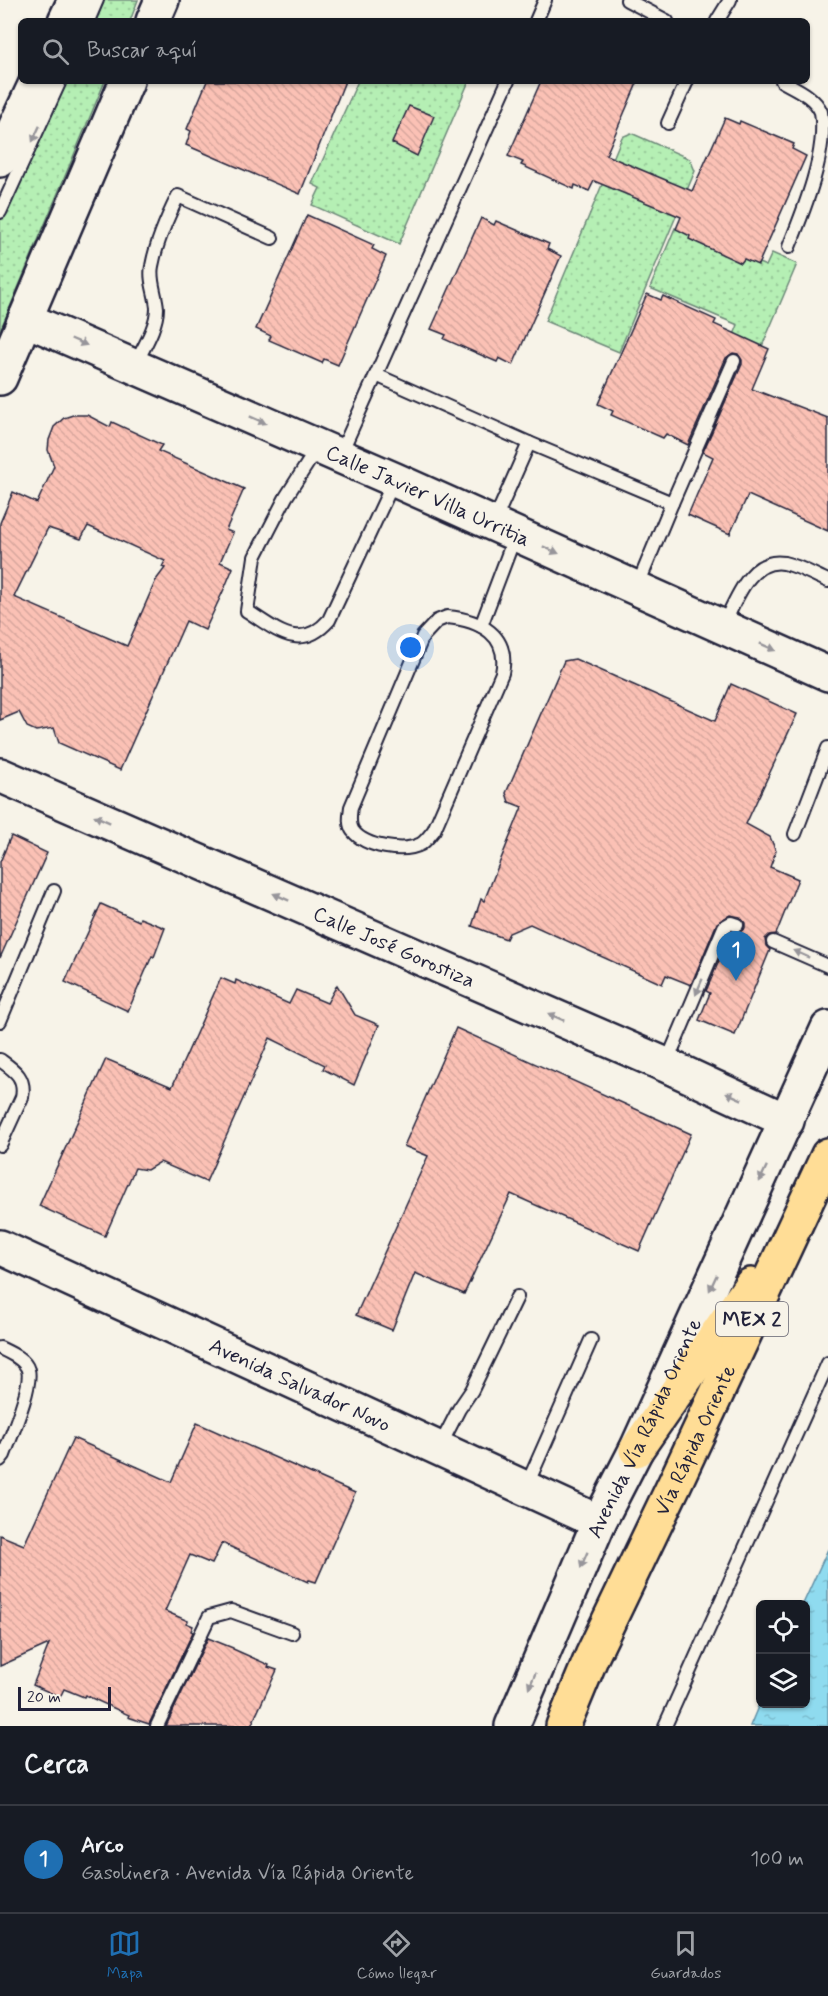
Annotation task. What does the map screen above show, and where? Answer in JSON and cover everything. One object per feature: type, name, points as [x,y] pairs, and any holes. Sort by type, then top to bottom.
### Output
[{"type":"highway","name":"Vía Rápida Oriente","points":[[563,1726],[592,1656],[828,1155]]},
{"type":"highway","points":[[636,1450],[805,1207]]},
{"type":"highway","points":[[577,1726],[675,1483]]},
{"type":"street","points":[[66,18],[75,0]]},
{"type":"street","points":[[154,18],[162,0]]},
{"type":"street","points":[[0,160],[36,84]]},
{"type":"street","points":[[0,378],[127,84]]},
{"type":"street","name":"Calle Javier Villa Urritia","points":[[26,319],[395,480],[828,674]]},
{"type":"street","name":"Calle José Gorostiza","points":[[0,775],[666,1065],[787,1121]]},
{"type":"street","name":"Avenida Vía Rápida Oriente","points":[[512,1726],[599,1522],[636,1450],[828,1028]]},
{"type":"street","name":"Avenida Salvador Novo","points":[[0,1247],[599,1522]]},
{"type":"lane","points":[[89,18],[97,0]]},
{"type":"lane","points":[[140,18],[148,0]]},
{"type":"lane","points":[[537,18],[545,0]]},
{"type":"lane","points":[[627,0],[661,18]]},
{"type":"lane","points":[[719,18],[730,0]]},
{"type":"lane","points":[[0,212],[59,84]]},
{"type":"lane","points":[[0,346],[113,84]]},
{"type":"lane","points":[[395,480],[329,621],[319,632],[304,637],[286,635],[247,611],[255,557],[286,497],[329,452],[376,375],[507,84]]},
{"type":"lane","points":[[668,123],[686,84]]},
{"type":"lane","points":[[788,84],[806,93],[824,108],[826,128],[826,147],[821,170],[789,247]]},
{"type":"lane","points":[[135,366],[154,323],[157,305],[151,267],[168,216],[178,196],[272,238]]},
{"type":"lane","points":[[636,588],[734,361]]},
{"type":"lane","points":[[376,375],[672,503]]},
{"type":"lane","points":[[481,626],[504,530],[529,443]]},
{"type":"lane","points":[[723,627],[749,577],[762,566],[782,563],[828,581]]},
{"type":"lane","points":[[447,617],[481,626],[497,638],[505,660],[502,673],[434,830],[423,843],[408,849],[392,849],[367,840],[354,831],[350,821],[351,807],[423,636],[437,621],[447,617]]},
{"type":"lane","points":[[795,834],[828,748]]},
{"type":"lane","points":[[0,1021],[54,891]]},
{"type":"lane","points":[[666,1065],[724,927],[731,923],[737,925]]},
{"type":"lane","points":[[773,942],[828,966]]},
{"type":"lane","points":[[0,1060],[17,1072],[23,1081],[24,1088],[0,1145]]},
{"type":"lane","points":[[439,1449],[459,1409],[472,1390],[517,1297]]},
{"type":"lane","points":[[526,1488],[591,1340]]},
{"type":"lane","points":[[0,1348],[16,1356],[28,1369],[29,1384],[4,1455],[0,1460]]},
{"type":"lane","points":[[665,1726],[828,1363]]},
{"type":"lane","points":[[157,1726],[208,1617],[231,1611],[292,1633]]},
{"type":"green space","points":[[98,0],[138,0],[131,18],[89,18]]},
{"type":"green space","points":[[59,84],[104,84],[0,331],[0,210]]},
{"type":"green space","points":[[357,84],[468,84],[399,244],[312,205],[320,188],[312,184]]},
{"type":"green space","points":[[631,133],[690,159],[695,171],[619,352],[545,321],[622,137]]},
{"type":"green space","points":[[675,228],[766,266],[772,253],[797,264],[757,358],[729,347],[738,325],[650,288]]},
{"type":"water","points":[[828,1549],[828,1726],[750,1726],[758,1708],[810,1708],[810,1600],[805,1600]]},
{"type":"building","points":[[206,84],[344,84],[300,194],[186,145],[191,131],[187,129]]},
{"type":"building","points":[[540,84],[637,84],[606,155],[692,191],[725,118],[739,124],[740,121],[794,144],[792,149],[806,156],[758,265],[744,259],[741,263],[689,239],[690,236],[676,229],[681,217],[594,181],[589,191],[575,185],[574,189],[521,165],[523,162],[508,156]]},
{"type":"building","points":[[409,106],[434,116],[417,156],[392,143]]},
{"type":"building","points":[[307,215],[374,245],[372,249],[386,256],[338,365],[324,359],[322,363],[269,340],[271,336],[256,329]]},
{"type":"building","points":[[481,218],[494,225],[496,221],[549,244],[547,249],[561,256],[513,365],[499,358],[497,362],[444,339],[446,335],[431,329]]},
{"type":"building","points":[[647,294],[661,300],[663,296],[716,320],[714,324],[769,349],[752,389],[828,418],[828,531],[748,495],[730,534],[688,515],[713,457],[703,452],[742,364],[738,354],[733,353],[726,358],[688,445],[666,434],[663,438],[611,415],[613,411],[598,404]]},
{"type":"building","points":[[73,415],[87,415],[110,427],[112,422],[162,445],[158,451],[244,489],[226,530],[233,533],[220,562],[233,568],[225,587],[205,630],[186,621],[120,770],[59,743],[54,728],[36,731],[27,727],[19,712],[0,720],[0,523],[13,492],[37,503],[54,466],[48,450],[49,440],[54,427],[64,418]],"holes":[[[88,526],[165,561],[162,567],[165,568],[156,580],[127,646],[14,597],[48,528],[81,539]]]},
{"type":"building","points":[[575,659],[715,721],[731,684],[797,714],[746,824],[770,837],[776,851],[770,867],[798,879],[776,934],[769,935],[765,939],[766,946],[770,950],[735,1035],[699,1020],[710,993],[706,991],[731,933],[739,933],[745,928],[745,923],[740,917],[730,915],[717,923],[691,985],[666,975],[662,984],[530,924],[509,933],[506,939],[472,926],[481,899],[484,901],[522,807],[509,802],[506,793],[564,661]]},
{"type":"building","points":[[11,836],[47,853],[0,958],[0,862]]},
{"type":"building","points":[[101,904],[139,921],[140,918],[165,928],[128,1011],[65,982]]},
{"type":"building","points":[[221,978],[235,984],[236,980],[289,1004],[296,990],[327,1003],[337,985],[355,1015],[379,1025],[354,1085],[323,1069],[325,1065],[270,1038],[206,1182],[160,1162],[147,1170],[135,1168],[105,1236],[39,1206],[106,1059],[172,1087]]},
{"type":"building","points":[[456,1028],[691,1134],[639,1251],[511,1194],[464,1294],[415,1273],[392,1330],[356,1315],[428,1156],[404,1146]]},
{"type":"building","points":[[197,1423],[355,1493],[316,1582],[309,1580],[308,1582],[222,1543],[212,1564],[190,1555],[165,1611],[188,1621],[186,1623],[193,1626],[191,1631],[193,1632],[149,1724],[128,1717],[129,1715],[85,1695],[84,1697],[64,1689],[60,1697],[33,1685],[49,1644],[0,1666],[0,1535],[24,1545],[73,1438],[171,1482]]},
{"type":"building","points":[[208,1638],[277,1670],[251,1726],[166,1726]]},
{"type":"place","name":"Arco","points":[[736,981]]}]
